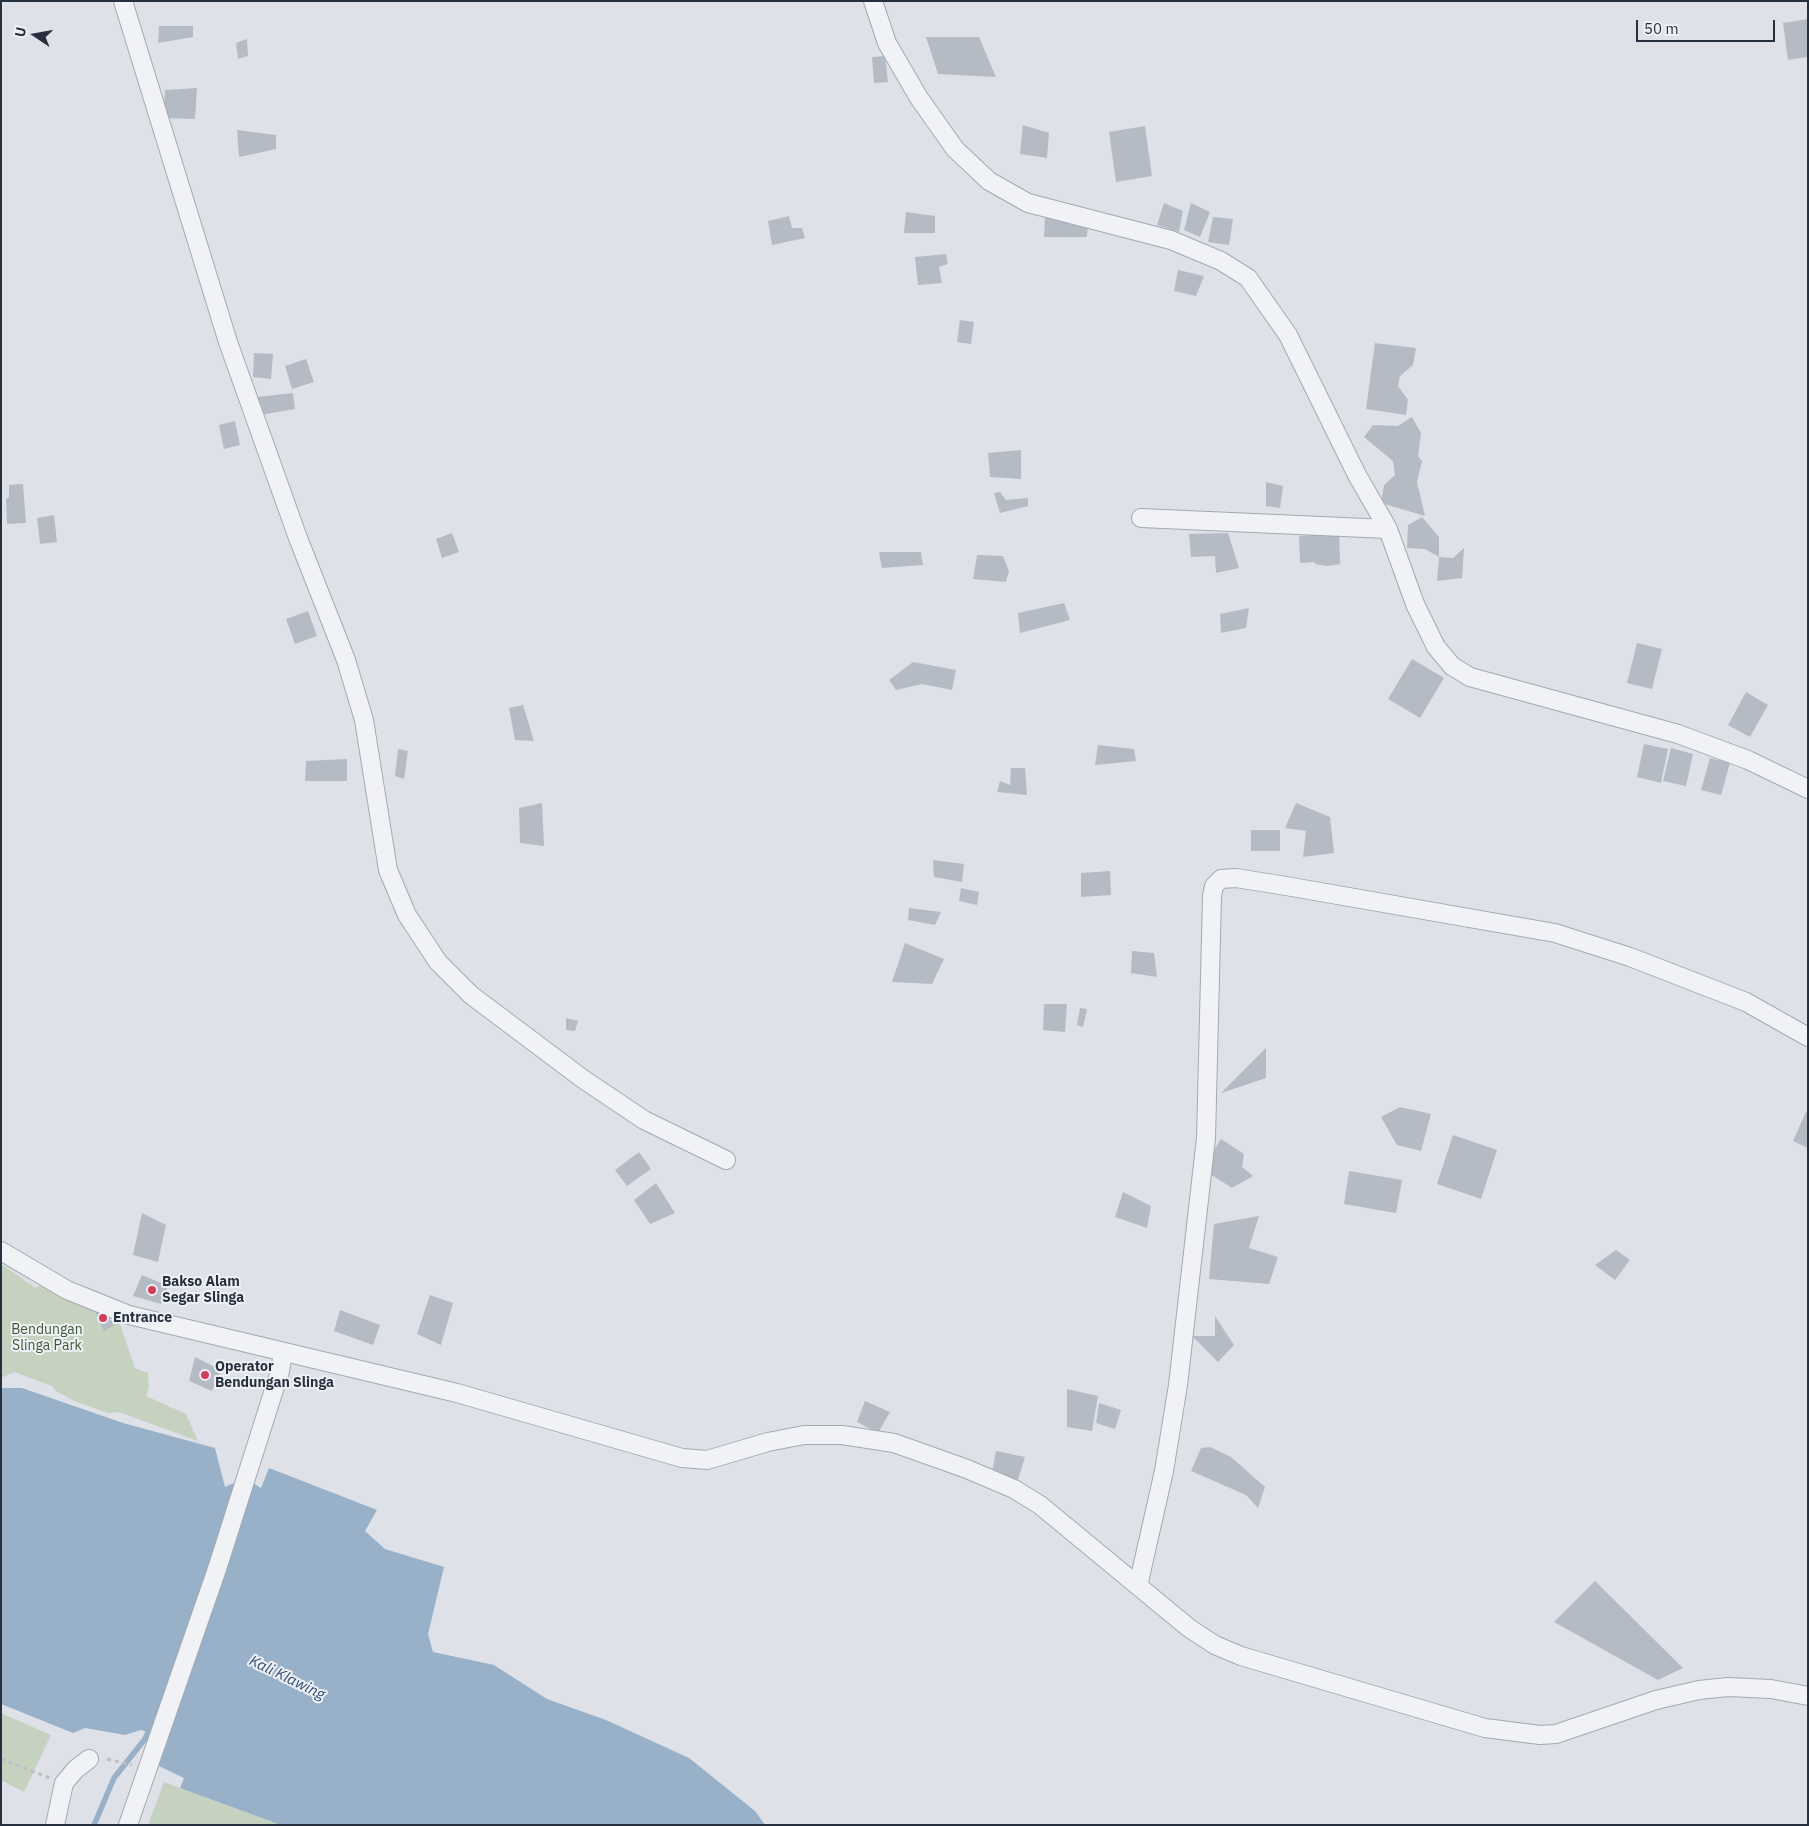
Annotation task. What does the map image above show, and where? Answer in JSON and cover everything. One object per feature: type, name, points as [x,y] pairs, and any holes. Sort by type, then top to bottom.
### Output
[{"type":"street","points":[[123,1],[228,342],[298,538],[346,660],[364,720],[388,870],[407,915],[438,962],[471,995],[583,1079],[644,1120],[726,1160]]},
{"type":"street","points":[[873,1],[887,42],[919,98],[955,149],[989,181],[1028,204],[1171,240],[1221,261],[1248,278],[1288,335],[1357,475],[1388,529],[1415,604],[1436,647],[1452,666],[1470,677],[1678,734],[1748,760],[1808,789]]},
{"type":"street","points":[[1141,518],[1388,529]]},
{"type":"street","points":[[1138,1586],[1164,1471],[1178,1385],[1206,1138],[1212,896],[1214,886],[1221,879],[1236,878],[1286,886],[1555,934],[1630,956],[1746,1002],[1808,1037]]},
{"type":"street","points":[[1,1251],[67,1290],[129,1315],[457,1394],[682,1458],[707,1460],[768,1442],[804,1435],[842,1435],[894,1443],[967,1469],[1014,1489],[1040,1505],[1189,1628],[1214,1645],[1241,1656],[1485,1728],[1540,1735],[1556,1734],[1656,1700],[1728,1687],[1771,1689],[1808,1696]]},
{"type":"street","points":[[128,1825],[217,1569],[280,1371],[283,1353]]},
{"type":"street","points":[[55,1825],[64,1783],[88,1758]]},
{"type":"path","points":[[88,1758],[142,1766],[149,1763]]},
{"type":"path","points":[[1,1759],[64,1783]]},
{"type":"green space","name":"Bendungan Slinga Park","points":[[1,1264],[36,1288],[41,1285],[90,1305],[93,1312],[120,1324],[135,1368],[148,1373],[149,1386],[146,1396],[186,1414],[198,1441],[119,1412],[108,1413],[74,1401],[56,1391],[52,1386],[14,1372],[1,1378]]},
{"type":"green space","points":[[1,1713],[51,1735],[24,1792],[1,1780]]},
{"type":"green space","points":[[164,1782],[180,1788],[281,1825],[148,1825]]},
{"type":"water","name":"Kali Klawing","points":[[1,1388],[22,1388],[123,1423],[215,1448],[225,1487],[245,1478],[261,1488],[269,1468],[377,1510],[365,1531],[385,1549],[444,1567],[428,1634],[433,1652],[494,1665],[547,1699],[606,1720],[689,1758],[755,1811],[765,1825],[281,1825],[180,1788],[184,1778],[159,1766],[168,1738],[141,1730],[125,1735],[85,1728],[73,1733],[1,1704]]},
{"type":"building","points":[[1808,19],[1808,57],[1788,60],[1783,23]]},
{"type":"building","points":[[159,26],[193,26],[193,37],[158,43]]},
{"type":"building","points":[[926,37],[979,37],[996,77],[938,74]]},
{"type":"building","points":[[247,39],[248,56],[238,59],[236,43]]},
{"type":"building","points":[[885,56],[888,82],[874,83],[872,57]]},
{"type":"building","points":[[197,88],[195,119],[163,118],[165,90]]},
{"type":"building","points":[[1023,125],[1049,133],[1047,158],[1020,154]]},
{"type":"building","points":[[1145,126],[1152,176],[1116,182],[1109,132]]},
{"type":"building","points":[[237,130],[276,135],[276,149],[239,157]]},
{"type":"building","points":[[1164,203],[1183,211],[1179,232],[1157,225]]},
{"type":"building","points":[[1191,203],[1210,212],[1200,237],[1184,230]]},
{"type":"building","points":[[906,212],[935,216],[935,233],[904,233]]},
{"type":"building","points":[[789,216],[792,228],[802,228],[805,238],[772,245],[768,221]]},
{"type":"building","points":[[1045,216],[1088,222],[1087,237],[1044,237]]},
{"type":"building","points":[[1213,217],[1233,219],[1229,245],[1208,242]]},
{"type":"building","points":[[946,254],[948,264],[939,267],[942,283],[918,285],[915,257]]},
{"type":"building","points":[[1178,270],[1204,276],[1196,296],[1174,291]]},
{"type":"building","points":[[960,320],[974,322],[971,344],[957,342]]},
{"type":"building","points":[[1375,343],[1416,348],[1413,365],[1400,376],[1398,386],[1408,400],[1406,415],[1366,409]]},
{"type":"building","points":[[254,353],[273,354],[271,379],[253,377]]},
{"type":"building","points":[[306,359],[314,382],[292,389],[285,366]]},
{"type":"building","points":[[293,393],[295,409],[260,415],[257,397]]},
{"type":"building","points":[[1412,417],[1421,433],[1418,456],[1422,461],[1417,482],[1425,516],[1381,503],[1384,485],[1395,475],[1393,461],[1364,437],[1373,425],[1398,426]]},
{"type":"building","points":[[235,421],[240,445],[224,449],[219,425]]},
{"type":"building","points":[[1021,450],[1021,479],[990,477],[988,453]]},
{"type":"building","points":[[1266,482],[1283,486],[1280,508],[1266,506]]},
{"type":"building","points":[[23,484],[26,523],[7,524],[6,499],[9,497],[9,485]]},
{"type":"building","points":[[1000,492],[1006,500],[1028,498],[1028,506],[1000,513],[994,493]]},
{"type":"building","points":[[54,515],[57,542],[40,544],[37,518]]},
{"type":"building","points":[[1422,517],[1439,537],[1439,557],[1425,549],[1407,548],[1408,525]]},
{"type":"building","points":[[1314,527],[1339,527],[1340,564],[1327,566],[1315,564],[1315,562],[1300,563],[1299,536],[1314,535]]},
{"type":"building","points":[[452,533],[459,552],[442,558],[436,539]]},
{"type":"building","points":[[1228,533],[1239,568],[1216,573],[1215,556],[1191,557],[1189,534]]},
{"type":"building","points":[[1464,548],[1462,578],[1437,581],[1439,557],[1453,558]]},
{"type":"building","points":[[879,552],[921,552],[923,565],[882,568]]},
{"type":"building","points":[[977,555],[1003,556],[1009,571],[1006,582],[973,579]]},
{"type":"building","points":[[1064,603],[1070,620],[1020,633],[1018,613]]},
{"type":"building","points":[[1249,608],[1246,628],[1221,633],[1220,614]]},
{"type":"building","points":[[308,611],[317,636],[295,644],[286,619]]},
{"type":"building","points":[[1637,643],[1662,649],[1652,689],[1627,683]]},
{"type":"building","points":[[1412,659],[1444,678],[1420,718],[1388,699]]},
{"type":"building","points":[[913,662],[956,670],[952,690],[922,684],[896,690],[889,680]]},
{"type":"building","points":[[1746,692],[1768,705],[1750,737],[1728,725]]},
{"type":"building","points":[[523,705],[534,741],[515,740],[509,708]]},
{"type":"building","points":[[1644,744],[1668,749],[1661,783],[1637,777]]},
{"type":"building","points":[[1098,745],[1134,749],[1136,761],[1095,765]]},
{"type":"building","points":[[1671,748],[1693,754],[1686,786],[1663,781]]},
{"type":"building","points":[[398,749],[408,751],[404,779],[395,776]]},
{"type":"building","points":[[1710,758],[1730,763],[1721,795],[1701,790]]},
{"type":"building","points":[[347,759],[347,781],[305,781],[306,761]]},
{"type":"building","points":[[1011,768],[1025,768],[1027,795],[997,792],[1000,781],[1010,785]]},
{"type":"building","points":[[542,803],[544,846],[520,843],[519,808]]},
{"type":"building","points":[[1296,803],[1330,817],[1334,853],[1303,857],[1306,831],[1285,828]]},
{"type":"building","points":[[1251,830],[1280,830],[1280,851],[1251,851]]},
{"type":"building","points":[[933,860],[964,864],[962,882],[934,877]]},
{"type":"building","points":[[1110,871],[1111,895],[1081,897],[1081,873]]},
{"type":"building","points":[[961,888],[979,892],[977,905],[959,901]]},
{"type":"building","points":[[909,908],[941,912],[935,925],[908,920]]},
{"type":"building","points":[[905,943],[944,959],[932,984],[892,982]]},
{"type":"building","points":[[1132,951],[1154,953],[1157,977],[1131,973]]},
{"type":"building","points":[[1044,1004],[1067,1004],[1065,1032],[1043,1030]]},
{"type":"building","points":[[1080,1008],[1087,1009],[1083,1027],[1077,1025]]},
{"type":"building","points":[[566,1018],[578,1021],[575,1031],[566,1030]]},
{"type":"building","points":[[1266,1048],[1266,1078],[1221,1093]]},
{"type":"building","points":[[1400,1107],[1431,1114],[1421,1151],[1397,1145],[1381,1117]]},
{"type":"building","points":[[1806,1112],[1808,1113],[1808,1148],[1793,1141]]},
{"type":"building","points":[[1453,1135],[1497,1150],[1481,1199],[1437,1184]]},
{"type":"building","points":[[1221,1139],[1244,1154],[1242,1167],[1253,1176],[1232,1188],[1202,1169]]},
{"type":"building","points":[[639,1152],[651,1169],[627,1186],[615,1170]]},
{"type":"building","points":[[1349,1171],[1402,1180],[1396,1213],[1344,1204]]},
{"type":"building","points":[[656,1183],[675,1213],[650,1224],[634,1200]]},
{"type":"building","points":[[1123,1192],[1151,1206],[1147,1228],[1115,1217]]},
{"type":"building","points":[[142,1213],[166,1225],[158,1262],[133,1255]]},
{"type":"building","points":[[1259,1216],[1249,1248],[1278,1257],[1269,1284],[1209,1279],[1214,1224]]},
{"type":"building","points":[[1616,1250],[1630,1260],[1615,1280],[1595,1265]]},
{"type":"building","points":[[142,1275],[168,1286],[161,1304],[133,1296]]},
{"type":"building","points":[[430,1295],[453,1303],[441,1345],[417,1334]]},
{"type":"building","name":"Entrance","points":[[101,1306],[114,1325],[104,1331],[94,1310]]},
{"type":"building","points":[[340,1310],[380,1325],[373,1345],[334,1331]]},
{"type":"building","points":[[1215,1316],[1234,1345],[1218,1362],[1192,1336],[1215,1336]]},
{"type":"building","name":"Operator Bendungan Slinga","points":[[195,1357],[221,1370],[212,1391],[189,1381]]},
{"type":"building","points":[[1067,1389],[1098,1396],[1092,1431],[1067,1427]]},
{"type":"building","points":[[865,1401],[890,1412],[878,1433],[857,1422]]},
{"type":"building","points":[[1099,1403],[1121,1410],[1115,1429],[1096,1423]]},
{"type":"building","points":[[1210,1447],[1231,1457],[1265,1487],[1258,1508],[1246,1495],[1191,1471],[1201,1448]]},
{"type":"building","points":[[996,1451],[1025,1457],[1018,1480],[992,1472]]},
{"type":"building","points":[[1595,1581],[1683,1668],[1658,1680],[1554,1622]]},
{"type":"waterway","points":[[94,1825],[114,1778],[145,1739],[151,1725]]},
{"type":"place","name":"Bakso Alam Segar Slinga","points":[[152,1290]]},
{"type":"place","name":"Entrance","points":[[103,1318]]},
{"type":"place","name":"Operator Bendungan Slinga","points":[[205,1375]]}]
